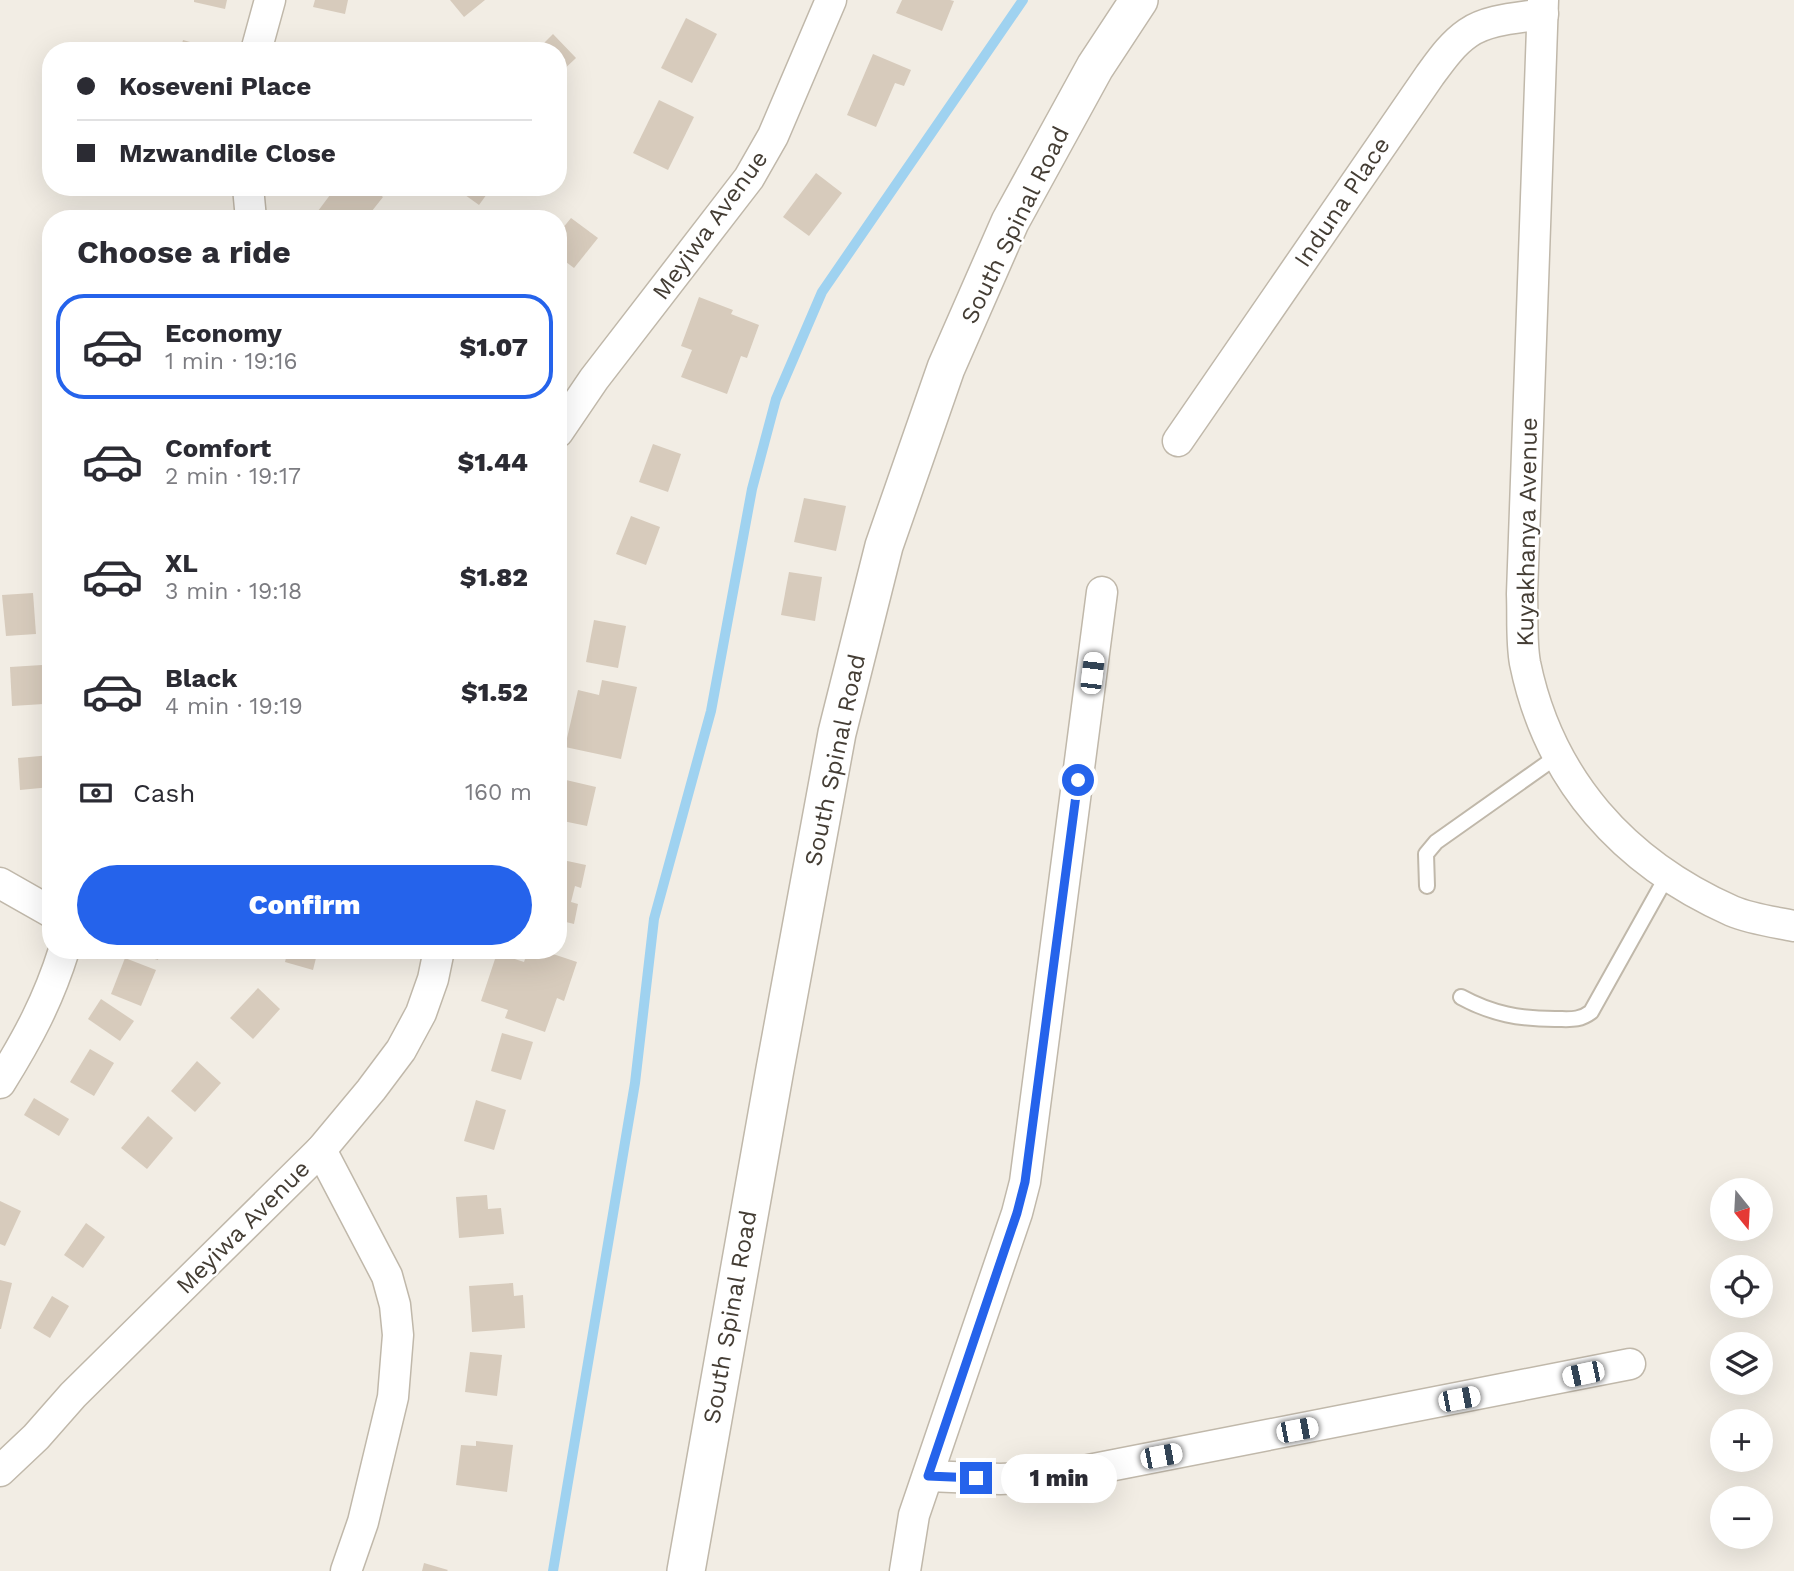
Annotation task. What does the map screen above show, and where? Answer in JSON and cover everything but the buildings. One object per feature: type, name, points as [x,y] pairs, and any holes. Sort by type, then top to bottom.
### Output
[{"type":"street","points":[[258,42],[270,0]]},
{"type":"street","name":"Meyiwa Avenue","points":[[567,419],[594,379],[749,178],[773,136],[831,0]]},
{"type":"street","name":"South Spinal Road","points":[[687,1571],[837,733],[884,546],[946,368],[1010,222],[1094,67],[1139,0]]},
{"type":"street","name":"Induna Place","points":[[1178,441],[1452,47],[1469,32],[1543,7]]},
{"type":"street","name":"Kuyakhanya Avenue","points":[[1543,7],[1522,594],[1525,661],[1539,712],[1568,774],[1602,821],[1667,876],[1734,912],[1794,926]]},
{"type":"street","points":[[905,1571],[914,1515],[1017,1213],[1025,1182],[1102,593]]},
{"type":"street","points":[[0,883],[42,907]]},
{"type":"street","points":[[0,1083],[29,1038],[51,992],[61,959]]},
{"type":"street","name":"Meyiwa Avenue","points":[[0,1471],[36,1437],[83,1385],[321,1150],[401,1050],[421,1013],[437,959]]},
{"type":"street","points":[[321,1150],[387,1276],[395,1306],[398,1335],[393,1397],[363,1522],[346,1571]]},
{"type":"street","points":[[928,1476],[1000,1479],[1053,1477],[1630,1364]]},
{"type":"lane","points":[[1427,886],[1424,868],[1426,854],[1436,842],[1559,755]]},
{"type":"lane","points":[[1461,997],[1482,1009],[1503,1015],[1528,1019],[1581,1020],[1591,1012],[1667,876]]},
{"type":"waterway","points":[[553,1571],[635,1083],[654,919],[711,711],[752,489],[776,399],[822,292],[1023,0]]},
{"type":"route","points":[[976,1478],[928,1476],[1017,1213],[1025,1182],[1078,780]]}]
